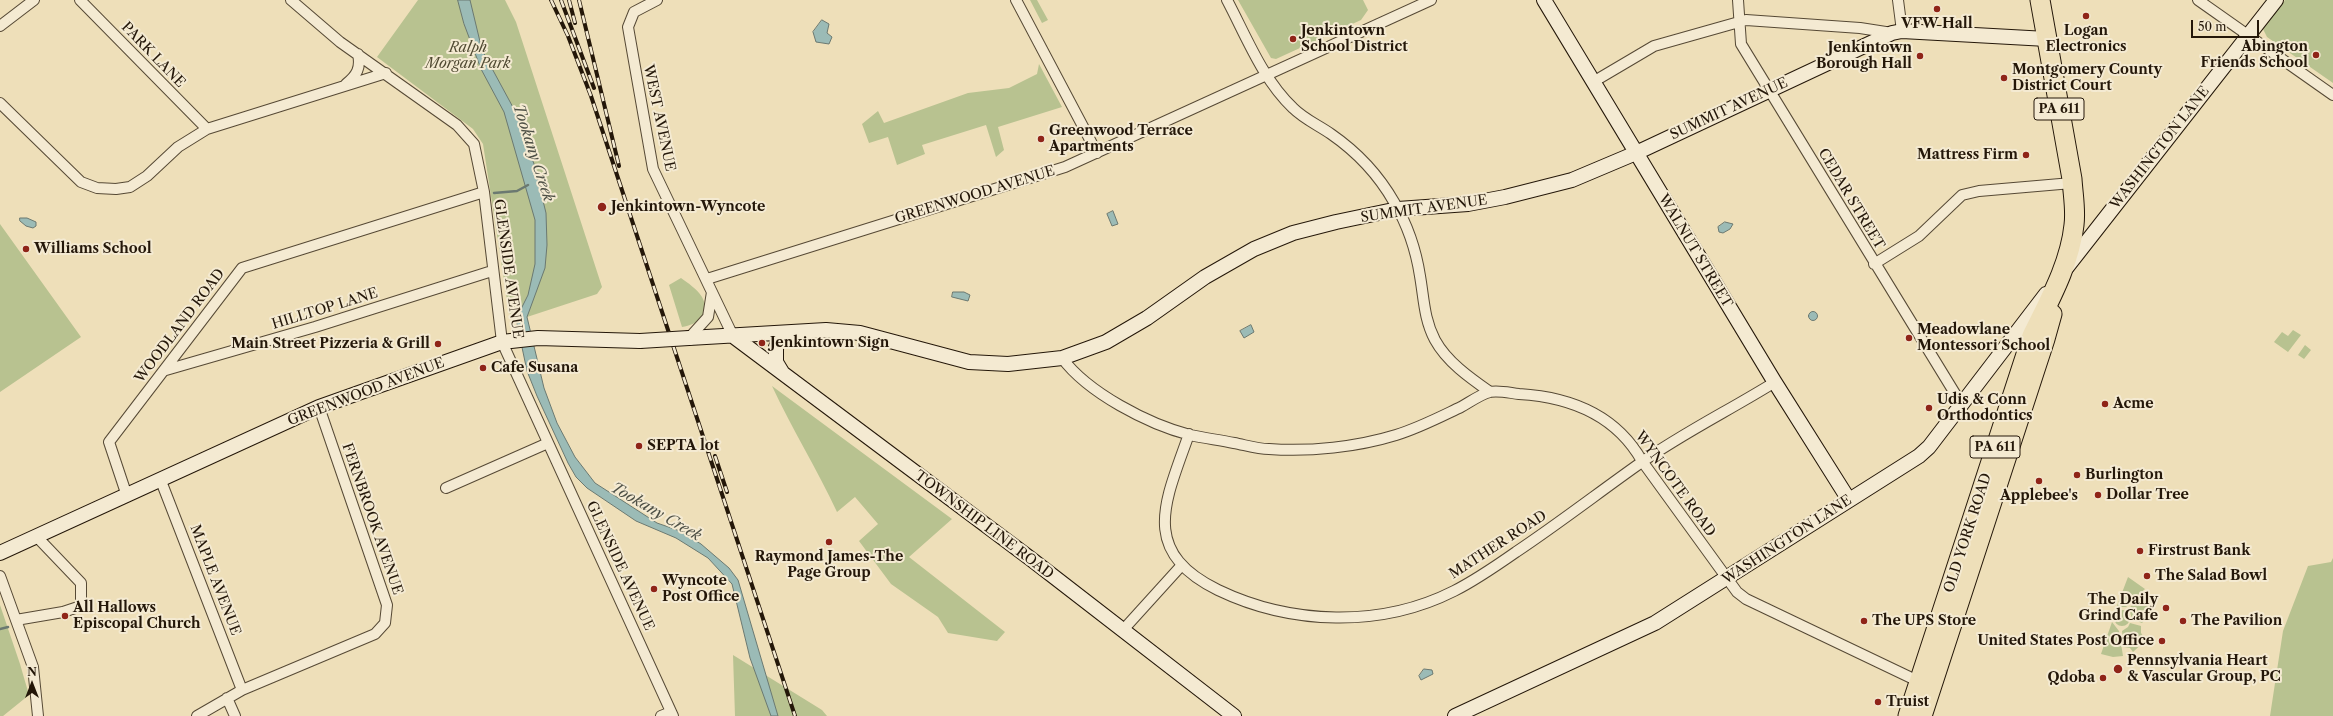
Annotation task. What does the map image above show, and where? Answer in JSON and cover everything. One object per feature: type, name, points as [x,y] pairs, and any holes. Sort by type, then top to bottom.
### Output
[{"type":"highway","name":"OLD YORK ROAD","points":[[1908,716],[1926,684],[2046,339],[2058,281],[2071,245],[2074,229],[2075,204],[2072,183],[2040,0]]},
{"type":"highway","name":"OLD YORK ROAD","points":[[1922,716],[1926,684]]},
{"type":"street","points":[[0,26],[34,0]]},
{"type":"street","name":"PARK LANE","points":[[80,0],[207,130]]},
{"type":"street","name":"GLENSIDE AVENUE","points":[[291,0],[340,42],[458,124],[470,138],[477,152],[484,192],[492,271],[502,342],[672,714]]},
{"type":"street","name":"WEST AVENUE","points":[[657,0],[634,12],[628,27],[653,170],[707,279],[733,336]]},
{"type":"street","points":[[1016,0],[1097,154]]},
{"type":"street","points":[[1062,358],[1070,369],[1117,403],[1142,416],[1189,434],[1268,449],[1309,449],[1358,444],[1406,431],[1431,421],[1490,392],[1447,357],[1436,341],[1424,314],[1421,277],[1414,248],[1398,209],[1382,182],[1366,162],[1332,134],[1294,109],[1268,76],[1227,0]]},
{"type":"street","name":"GREENWOOD AVENUE","points":[[707,279],[1059,169],[1097,154],[1431,0]]},
{"type":"street","name":"WALNUT STREET","points":[[1544,0],[1775,382],[1849,500]]},
{"type":"street","name":"CEDAR STREET","points":[[1738,0],[1742,44],[1874,264],[1962,405]]},
{"type":"street","points":[[1593,82],[1654,46],[1739,21],[1746,20],[1897,32],[1898,0]]},
{"type":"street","points":[[2198,0],[2249,34],[2333,95]]},
{"type":"street","name":"WASHINGTON LANE","points":[[1455,716],[1655,623],[1919,456],[1929,447],[1962,405],[2048,291],[2058,281],[2276,0]]},
{"type":"street","name":"SUMMIT AVENUE","points":[[733,336],[826,330],[860,332],[969,362],[1008,364],[1062,358],[1106,342],[1147,318],[1198,281],[1254,249],[1310,228],[1398,209],[1468,204],[1514,195],[1572,180],[1636,153],[1769,90],[1897,32],[2047,39]]},
{"type":"street","points":[[341,87],[357,72],[360,63],[358,54]]},
{"type":"street","points":[[0,103],[74,178],[97,188],[116,189],[130,187],[147,176],[178,147],[207,130],[386,73]]},
{"type":"street","points":[[1874,264],[1919,236],[1962,195],[1979,191],[2072,183]]},
{"type":"street","name":"WOODLAND ROAD","points":[[127,496],[109,442],[166,370],[242,268],[484,192]]},
{"type":"street","name":"HILLTOP LANE","points":[[166,370],[315,327],[492,271]]},
{"type":"street","points":[[689,338],[708,317],[712,292]]},
{"type":"street","points":[[782,372],[776,362],[776,347],[783,337],[798,332]]},
{"type":"street","name":"GREENWOOD AVENUE","points":[[0,553],[319,407],[502,342],[518,339],[538,338],[640,340],[733,336]]},
{"type":"street","name":"TOWNSHIP LINE ROAD","points":[[733,336],[1123,630],[1234,716]]},
{"type":"street","name":"MATHER ROAD","points":[[1189,434],[1167,502],[1164,521],[1167,540],[1182,566],[1215,589],[1235,598],[1293,614],[1314,617],[1356,617],[1399,611],[1453,592],[1483,576],[1642,461],[1775,382]]},
{"type":"street","name":"WYNCOTE ROAD","points":[[1490,392],[1550,397],[1566,400],[1607,420],[1636,449],[1642,461],[1726,579],[1746,599],[1926,684]]},
{"type":"street","name":"FERNBROOK AVENUE","points":[[197,716],[242,690],[374,634],[385,623],[387,605],[319,407]]},
{"type":"street","points":[[446,488],[548,443]]},
{"type":"street","name":"MAPLE AVENUE","points":[[160,481],[242,690]]},
{"type":"street","points":[[16,620],[64,612],[81,606],[81,583],[36,537]]},
{"type":"street","points":[[1123,630],[1182,566]]},
{"type":"street","points":[[0,576],[33,668],[38,716]]},
{"type":"street","points":[[227,698],[235,716]]},
{"type":"street","points":[[661,716],[672,714]]},
{"type":"green space","name":"Ralph Morgan Park","points":[[418,0],[505,0],[516,22],[602,287],[597,294],[527,317],[515,319],[509,313],[483,144],[473,129],[377,57]]},
{"type":"green space","points":[[1030,0],[1037,0],[1048,20],[1042,23]]},
{"type":"green space","name":"Jenkintown School District","points":[[1238,0],[1363,0],[1368,10],[1361,20],[1276,59],[1271,58]]},
{"type":"green space","name":"Abington Friends School","points":[[2285,0],[2333,0],[2333,83],[2267,37],[2263,29]]},
{"type":"green space","points":[[1039,64],[1062,107],[998,127],[1004,150],[996,157],[986,125],[922,145],[925,154],[897,165],[888,137],[869,143],[862,124],[878,111],[884,123],[968,93],[1009,88],[1037,74]]},
{"type":"green space","points":[[0,224],[81,337],[0,392]]},
{"type":"green space","points":[[681,278],[700,294],[705,308],[704,313],[698,321],[682,327],[669,285]]},
{"type":"green space","points":[[2293,330],[2301,335],[2288,352],[2274,342],[2282,332],[2288,336]]},
{"type":"green space","points":[[2305,345],[2311,350],[2304,359],[2298,355]]},
{"type":"green space","points":[[772,386],[952,519],[909,557],[1005,632],[997,641],[948,633],[938,617],[891,584],[859,541],[878,524],[855,497],[837,512]]},
{"type":"green space","points":[[2333,558],[2333,716],[2270,716],[2283,631],[2308,566],[2331,562]]},
{"type":"green space","points":[[2128,577],[2145,589],[2126,607],[2119,607],[2115,611]]},
{"type":"green space","points":[[2141,597],[2151,598],[2155,615],[2148,616],[2142,623],[2132,619],[2129,608]]},
{"type":"green space","points":[[0,605],[29,695],[3,716],[0,716]]},
{"type":"green space","points":[[2122,610],[2128,612],[2130,618],[2128,624],[2122,626],[2116,624],[2114,618],[2116,612]]},
{"type":"green space","points":[[2112,622],[2119,631],[2123,656],[2113,657],[2101,654]]},
{"type":"green space","points":[[2130,623],[2141,626],[2141,633],[2146,640],[2133,652],[2130,648],[2124,647],[2122,631],[2128,627]]},
{"type":"green space","points":[[733,655],[822,710],[827,716],[735,716]]},
{"type":"water","points":[[458,0],[470,0],[482,50],[515,111],[534,164],[546,213],[547,245],[545,268],[527,317],[544,388],[557,423],[575,457],[595,483],[657,523],[680,531],[701,544],[729,568],[738,580],[778,716],[771,716],[750,658],[732,584],[708,558],[676,538],[636,521],[587,488],[576,477],[568,463],[537,396],[527,371],[516,319],[528,295],[535,264],[535,220],[504,112],[481,69],[464,24]]},
{"type":"water","points":[[822,20],[829,24],[827,33],[832,37],[829,44],[816,42],[813,32]]},
{"type":"water","points":[[1113,211],[1118,224],[1112,226],[1107,214]]},
{"type":"water","points":[[20,218],[27,218],[36,222],[36,226],[33,228],[26,226],[20,221]]},
{"type":"water","points":[[1725,222],[1733,224],[1730,229],[1723,233],[1719,232],[1718,227]]},
{"type":"water","points":[[953,292],[964,292],[970,295],[968,301],[952,297]]},
{"type":"water","points":[[1813,311],[1818,316],[1813,321],[1808,316]]},
{"type":"water","points":[[1251,325],[1254,332],[1244,338],[1240,331]]},
{"type":"water","points":[[1424,669],[1432,670],[1433,674],[1421,680],[1419,676]]},
{"type":"waterway","name":"Tookany Creek","points":[[494,193],[517,191],[528,185]]},
{"type":"waterway","points":[[0,629],[8,627]]},
{"type":"railway","points":[[551,0],[568,36],[591,96],[795,716]]},
{"type":"railway","points":[[561,0],[594,88]]},
{"type":"railway","points":[[569,0],[575,23]]},
{"type":"railway","points":[[579,0],[619,166]]},
{"type":"railway","points":[[715,456],[727,492]]},
{"type":"place","name":"VFW Hall","points":[[1937,9]]},
{"type":"place","name":"Logan Electronics","points":[[2086,16]]},
{"type":"place","name":"Jenkintown School District","points":[[1293,39]]},
{"type":"place","name":"Abington Friends School","points":[[2316,55]]},
{"type":"place","name":"Jenkintown Borough Hall","points":[[1920,56]]},
{"type":"place","name":"Montgomery County District Court","points":[[2004,78]]},
{"type":"place","name":"Greenwood Terrace Apartments","points":[[1041,139]]},
{"type":"place","name":"Mattress Firm","points":[[2026,155]]},
{"type":"place","name":"Jenkintown-Wyncote","points":[[602,207]]},
{"type":"place","name":"Williams School","points":[[26,249]]},
{"type":"place","name":"Meadowlane Montessori School","points":[[1909,338]]},
{"type":"place","name":"Jenkintown Sign","points":[[762,343]]},
{"type":"place","name":"Main Street Pizzeria & Grill","points":[[438,344]]},
{"type":"place","name":"Cafe Susana","points":[[483,368]]},
{"type":"place","name":"Acme","points":[[2105,404]]},
{"type":"place","name":"Udis & Conn Orthodontics","points":[[1929,408]]},
{"type":"place","name":"SEPTA lot","points":[[639,446]]},
{"type":"place","name":"Burlington","points":[[2077,475]]},
{"type":"place","name":"Applebee's","points":[[2039,481]]},
{"type":"place","name":"Dollar Tree","points":[[2098,495]]},
{"type":"place","name":"Raymond James-The Page Group","points":[[829,542]]},
{"type":"place","name":"Firstrust Bank","points":[[2140,551]]},
{"type":"place","name":"The Salad Bowl","points":[[2147,576]]},
{"type":"place","name":"Wyncote Post Office","points":[[654,589]]},
{"type":"place","name":"The Daily Grind Cafe","points":[[2166,608]]},
{"type":"place","name":"All Hallows Episcopal Church","points":[[65,616]]},
{"type":"place","name":"The UPS Store","points":[[1864,621]]},
{"type":"place","name":"The Pavilion","points":[[2183,621]]},
{"type":"place","name":"United States Post Office","points":[[2162,641]]},
{"type":"place","name":"Pennsylvania Heart & Vascular Group, PC","points":[[2118,669]]},
{"type":"place","name":"Qdoba","points":[[2103,678]]},
{"type":"place","name":"Truist","points":[[1878,702]]}]
